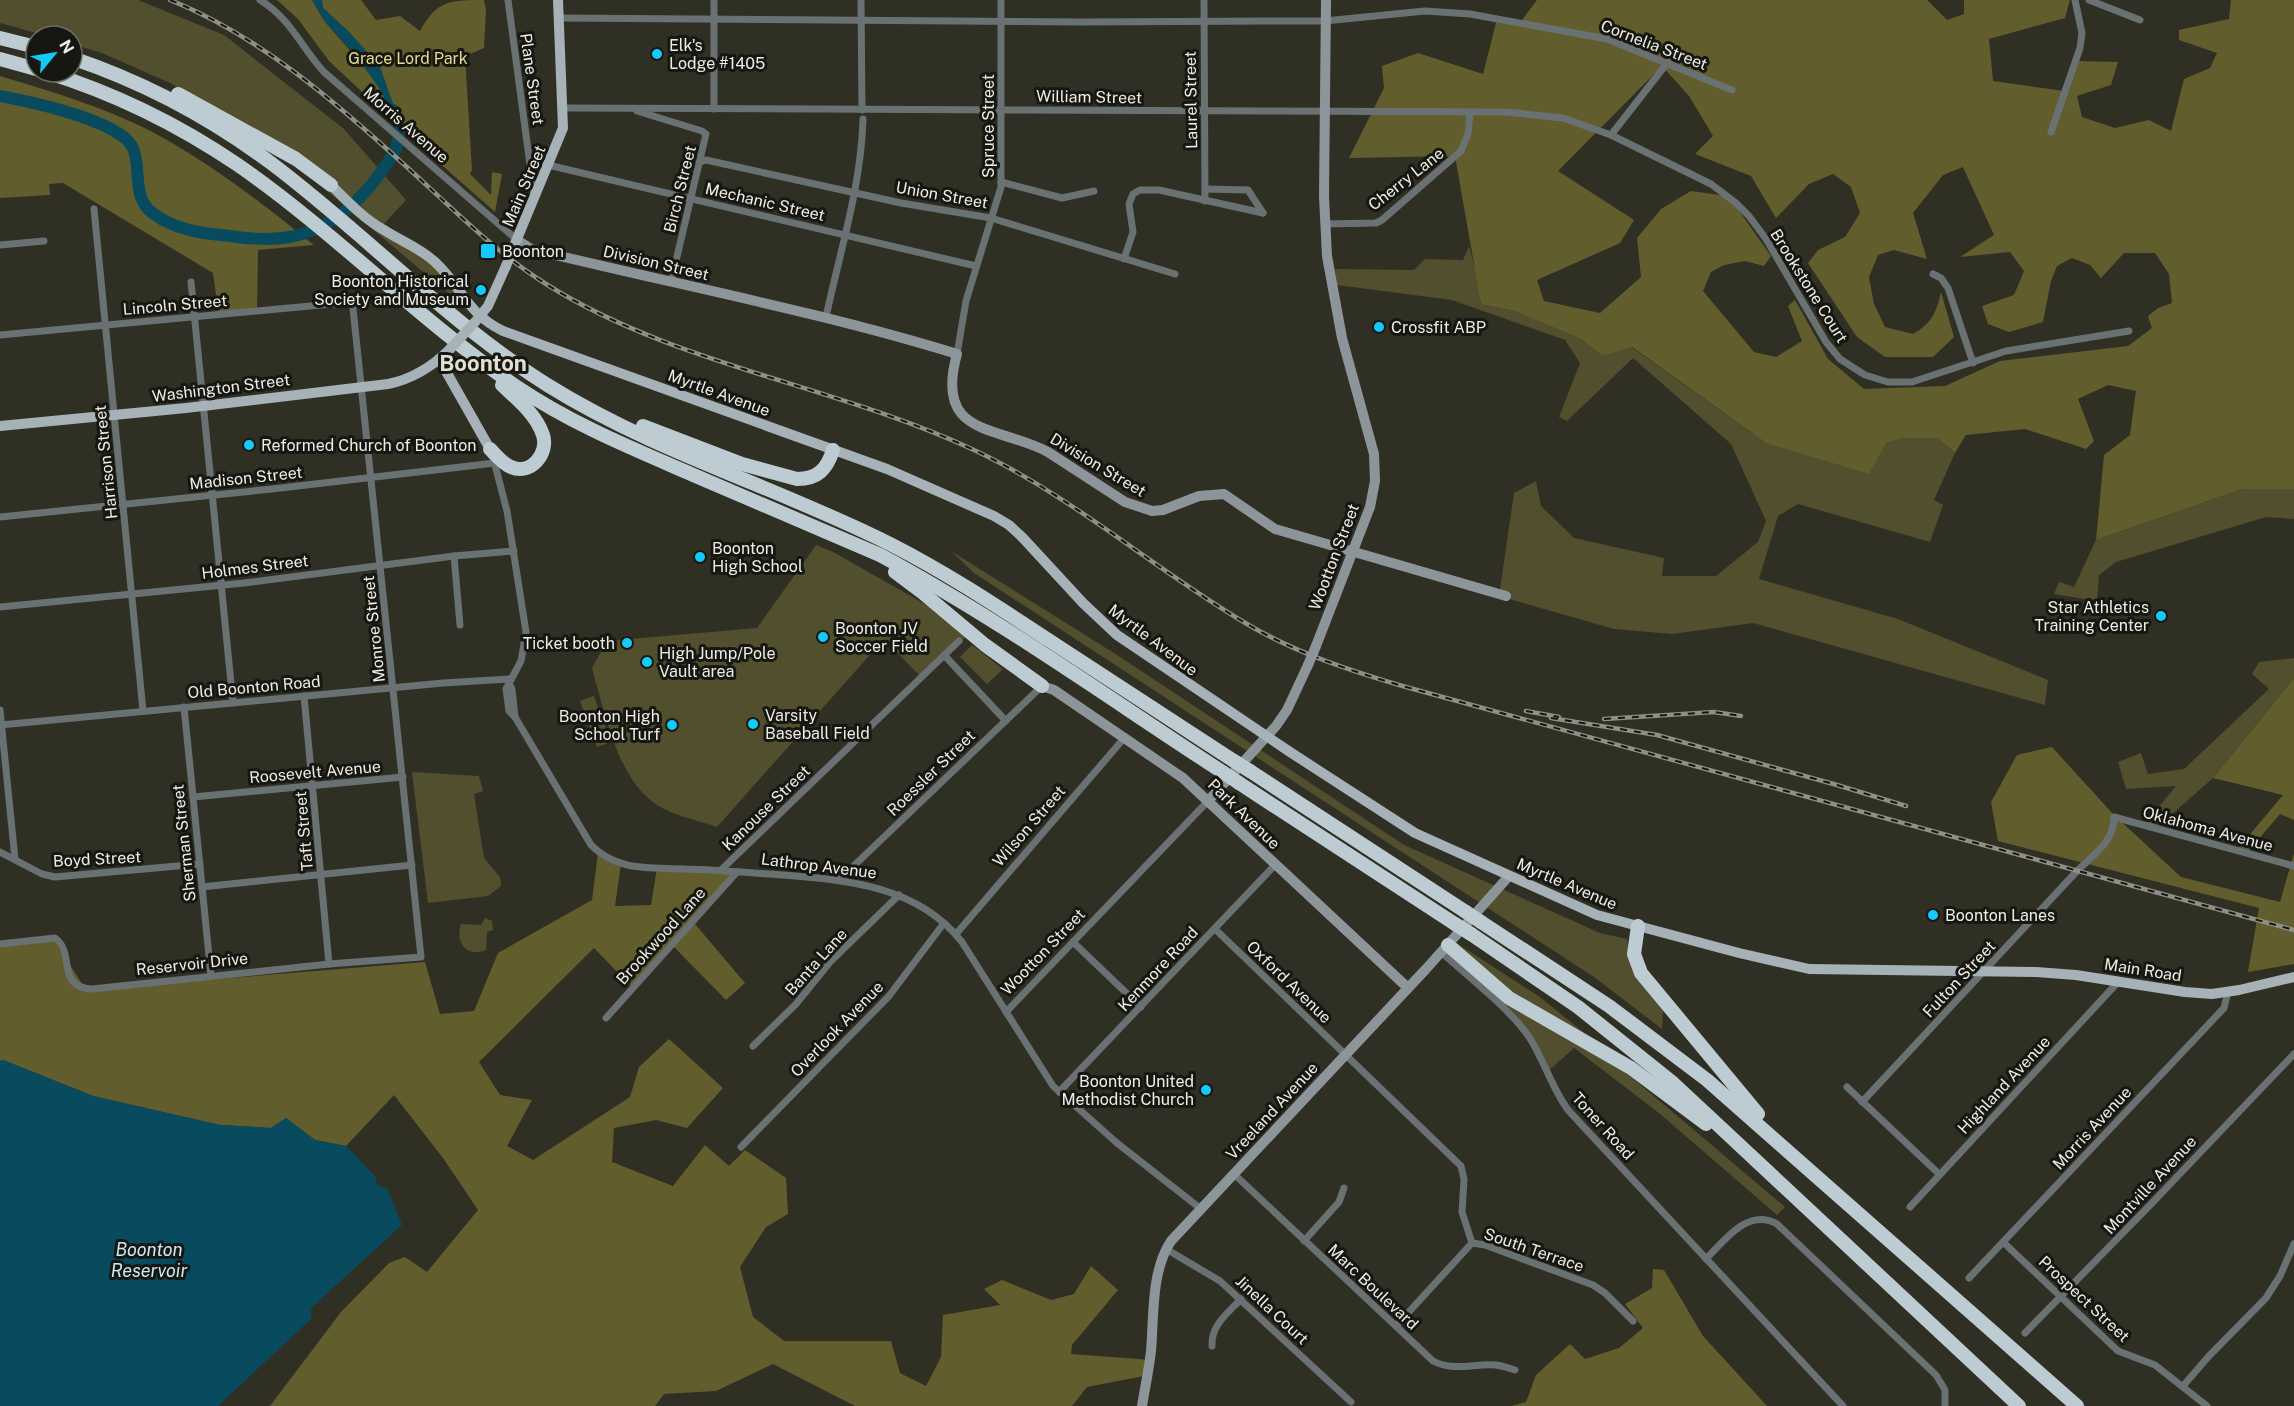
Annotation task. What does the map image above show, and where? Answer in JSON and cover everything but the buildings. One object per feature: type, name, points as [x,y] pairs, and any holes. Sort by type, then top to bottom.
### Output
[{"type":"highway","points":[[0,36],[24,39]]},
{"type":"highway","points":[[0,36],[24,43]]},
{"type":"highway","points":[[84,55],[125,70],[192,101],[297,159],[333,187]]},
{"type":"highway","points":[[0,59],[24,66]]},
{"type":"highway","points":[[84,63],[144,87],[209,122],[264,158],[488,345],[549,386],[604,417],[843,521],[917,558],[1002,610],[1595,997],[1668,1049],[1745,1113],[2077,1406]]},
{"type":"highway","points":[[80,84],[113,96],[178,128],[239,166],[519,388],[584,426],[880,555],[973,609],[1558,992],[1636,1052],[1691,1099],[2019,1406]]},
{"type":"highway","points":[[439,326],[453,346],[525,406],[543,435],[544,448],[539,460],[522,469],[511,467],[490,449]]},
{"type":"highway","points":[[604,417],[620,417],[719,456],[797,478],[818,475],[828,464],[833,450]]},
{"type":"highway","points":[[880,555],[895,572],[924,593],[978,640],[1042,686]]},
{"type":"highway","points":[[1638,926],[1634,954],[1638,967],[1646,979],[1747,1102],[1857,1213]]},
{"type":"highway","points":[[1444,948],[1509,998],[1615,1058],[1663,1090],[1804,1205]]},
{"type":"main road","name":"Main Street","points":[[440,359],[488,306],[562,133],[558,0]]},
{"type":"main road","name":"Myrtle Avenue","points":[[333,187],[366,217],[434,261],[477,320],[513,336],[904,476],[994,516],[1009,525],[1083,603],[1117,635],[1268,737],[1415,832],[1580,908],[1638,926],[1797,968],[1831,971],[1986,970]]},
{"type":"main road","name":"Washington Street","points":[[0,426],[363,387],[406,380],[440,359]]},
{"type":"main road","name":"Lathrop Avenue","points":[[440,359],[490,449]]},
{"type":"main road","name":"Main Road","points":[[1986,970],[2076,975],[2199,993],[2228,992],[2294,977]]},
{"type":"street","name":"Morris Avenue","points":[[260,0],[288,22],[309,55],[324,72],[420,154],[516,243]]},
{"type":"street","name":"Plane Street","points":[[508,0],[535,197]]},
{"type":"street","points":[[714,0],[714,109]]},
{"type":"street","points":[[861,0],[862,110]]},
{"type":"street","name":"Spruce Street","points":[[957,354],[966,301],[1001,182],[1001,0]]},
{"type":"street","name":"Laurel Street","points":[[1203,0],[1205,201]]},
{"type":"street","name":"Wootton Street","points":[[1006,1012],[1268,737],[1287,710],[1308,665],[1372,501],[1374,454],[1338,321],[1328,259],[1325,224],[1324,112],[1326,0]]},
{"type":"street","points":[[2051,132],[2080,48],[2082,33],[2075,0]]},
{"type":"street","points":[[2089,0],[2140,20]]},
{"type":"street","name":"Cornelia Street","points":[[559,18],[1325,21],[1425,11],[1470,14],[1591,35],[1668,63],[1732,90]]},
{"type":"street","points":[[1611,135],[1668,63]]},
{"type":"street","name":"William Street","points":[[563,108],[1470,113],[1546,115],[1563,118],[1611,135]]},
{"type":"street","name":"Birch Street","points":[[629,109],[705,132],[706,137],[671,282]]},
{"type":"street","name":"Cherry Lane","points":[[1325,224],[1376,223],[1382,220],[1461,151],[1468,134],[1470,113]]},
{"type":"street","points":[[826,317],[855,192],[863,119]]},
{"type":"street","name":"Brookstone Court","points":[[1611,135],[1712,184],[1736,203],[1762,233],[1826,342],[1848,366],[1875,379],[1899,382],[1923,380],[2006,351],[2129,331]]},
{"type":"street","name":"Union Street","points":[[700,162],[706,160],[901,203],[991,218],[1175,274]]},
{"type":"street","name":"Mechanic Street","points":[[548,165],[976,266]]},
{"type":"street","points":[[1001,182],[1062,198],[1094,191]]},
{"type":"street","points":[[1124,259],[1133,232],[1129,204],[1136,191],[1159,190],[1263,213],[1248,190],[1205,189]]},
{"type":"street","name":"Harrison Street","points":[[94,209],[143,711]]},
{"type":"street","points":[[0,245],[44,241]]},
{"type":"street","name":"Division Street","points":[[516,243],[531,249],[885,331],[957,354],[952,374],[952,394],[962,415],[972,424],[1048,452],[1128,504],[1152,511],[1163,510],[1199,496],[1224,495],[1275,529],[1506,596]]},
{"type":"street","points":[[1933,274],[1941,278],[1948,288],[1973,363]]},
{"type":"street","points":[[191,282],[233,703]]},
{"type":"street","name":"Lincoln Street","points":[[0,335],[352,300]]},
{"type":"street","name":"Monroe Street","points":[[352,300],[382,565],[421,957]]},
{"type":"street","name":"Lathrop Avenue","points":[[490,449],[507,511],[526,641],[521,661],[506,688],[509,711],[515,717],[586,838],[601,855],[617,863],[630,866],[721,870],[839,880],[899,895],[918,904],[956,934],[1053,1086],[1117,1143],[1201,1209]]},
{"type":"street","name":"Madison Street","points":[[0,517],[495,463]]},
{"type":"street","name":"Holmes Street","points":[[0,607],[221,585],[454,556],[514,551]]},
{"type":"street","points":[[454,556],[460,625]]},
{"type":"street","name":"Kanouse Street","points":[[721,870],[959,641]]},
{"type":"street","points":[[944,656],[1006,721]]},
{"type":"street","name":"Old Boonton Road","points":[[1,725],[393,688],[510,682]]},
{"type":"street","name":"Roessler Street","points":[[839,880],[1042,686]]},
{"type":"street","name":"Park Avenue","points":[[1042,686],[1054,690],[1183,778],[1408,988]]},
{"type":"street","name":"Taft Street","points":[[304,696],[329,964]]},
{"type":"street","name":"Sherman Street","points":[[184,707],[211,976]]},
{"type":"street","points":[[0,710],[15,859]]},
{"type":"street","name":"Wilson Street","points":[[956,934],[1125,737]]},
{"type":"street","name":"Roosevelt Avenue","points":[[193,797],[403,777]]},
{"type":"street","name":"Oklahoma Avenue","points":[[2114,817],[2294,866]]},
{"type":"street","name":"Fulton Street","points":[[1862,1102],[2077,871],[2106,843],[2113,832],[2114,817]]},
{"type":"street","name":"Boyd Street","points":[[0,852],[42,874],[55,877],[200,864]]},
{"type":"street","points":[[202,887],[412,865]]},
{"type":"street","name":"Kenmore Road","points":[[1059,1092],[1275,865]]},
{"type":"street","name":"Brookwood Lane","points":[[606,1018],[737,872]]},
{"type":"street","name":"Vreeland Avenue","points":[[1142,1406],[1158,1278],[1166,1250],[1201,1209],[1408,988],[1509,876]]},
{"type":"street","name":"Banta Lane","points":[[753,1046],[796,1004],[830,962],[899,895]]},
{"type":"street","name":"Overlook Avenue","points":[[741,1147],[889,996],[944,923]]},
{"type":"street","name":"Oxford Avenue","points":[[1215,928],[1346,1054]]},
{"type":"street","name":"Reservoir Drive","points":[[0,944],[55,938],[61,942],[64,949],[68,974],[73,983],[80,988],[421,957]]},
{"type":"street","points":[[1073,942],[1141,1007]]},
{"type":"street","name":"Toner Road","points":[[1444,948],[1523,1028],[1537,1051],[1557,1094],[1568,1110],[1843,1406]]},
{"type":"street","name":"Highland Avenue","points":[[1910,1207],[2119,981]]},
{"type":"street","name":"Morris Avenue","points":[[1969,1278],[2222,1011],[2228,992]]},
{"type":"street","name":"South Terrace","points":[[1346,1054],[1461,1166],[1464,1179],[1462,1217],[1472,1243],[1485,1245],[1593,1285],[1624,1310],[1633,1321]]},
{"type":"street","name":"Montville Avenue","points":[[2025,1334],[2294,1054]]},
{"type":"street","points":[[1847,1087],[1940,1174]]},
{"type":"street","name":"Marc Boulevard","points":[[1234,1174],[1437,1363],[1459,1367],[1496,1365],[1515,1370]]},
{"type":"street","points":[[1304,1240],[1339,1202],[1344,1188]]},
{"type":"street","points":[[1706,1259],[1729,1235],[1747,1222],[1760,1219],[1773,1222],[1936,1375],[1945,1390],[1945,1406]]},
{"type":"street","name":"Prospect Street","points":[[2003,1242],[2118,1351],[2155,1365],[2207,1406]]},
{"type":"street","points":[[1396,1326],[1472,1243]]},
{"type":"street","points":[[2183,1386],[2266,1298],[2280,1276],[2294,1244]]},
{"type":"street","name":"Jinella Court","points":[[1166,1250],[1208,1272],[1241,1299],[1351,1402]]},
{"type":"street","points":[[1212,1346],[1211,1335],[1214,1327],[1241,1299]]},
{"type":"shaded area","points":[[0,0],[138,0],[224,35],[344,129],[406,200],[380,228],[436,264],[467,309],[286,156],[242,124],[170,83],[102,53],[84,48],[84,24],[24,24],[24,30],[0,23]]},
{"type":"shaded area","points":[[1469,246],[1478,280],[1481,304],[1514,311],[1581,339],[1602,356],[1631,347],[1766,443],[1886,443],[1903,438],[1937,438],[1955,453],[1934,500],[1943,505],[1930,542],[1798,504],[1778,516],[1759,579],[1898,619],[2048,680],[2045,705],[1753,623],[1672,634],[1614,629],[1499,596],[1514,493],[1536,481],[1541,506],[1574,538],[1664,558],[1662,576],[1716,576],[1758,542],[1766,521],[1731,444],[1633,358],[1567,421],[1559,417],[1580,363],[1565,340],[1452,300],[1337,285],[1335,269],[1414,270],[1425,259],[1463,260]]},
{"type":"shaded area","points":[[2242,489],[2294,489],[2294,519],[2266,517],[2116,562],[2099,575],[2097,601],[2054,594],[2059,582],[2074,587],[2096,540]]},
{"type":"shaded area","points":[[816,545],[835,553],[944,615],[968,635],[923,679],[884,639],[717,827],[664,809],[648,798],[635,784],[624,766],[608,726],[592,668],[607,641],[757,628]]},
{"type":"shaded area","points":[[951,551],[1114,653],[1404,845],[1600,933],[1627,939],[1630,958],[1663,1011],[1662,1029],[1594,977],[974,573]]},
{"type":"shaded area","points":[[972,645],[1003,669],[987,684],[960,657]]},
{"type":"shaded area","points":[[2294,658],[2294,678],[2213,778],[2155,829],[2143,826],[2176,786],[2126,789],[2118,762],[2141,753],[2148,774],[2184,769],[2269,689],[2252,674],[2259,662]]},
{"type":"shaded area","points":[[594,696],[611,742],[597,747],[580,701]]},
{"type":"shaded area","points":[[412,772],[479,776],[483,791],[474,794],[484,858],[500,877],[501,886],[488,896],[428,903]]},
{"type":"shaded area","points":[[485,918],[492,921],[493,930],[487,932],[486,950],[473,952],[468,950],[461,942],[461,924],[481,925]]},
{"type":"shaded area","points":[[1452,940],[1540,997],[1626,1067],[1623,1070],[1785,1207],[1777,1215],[1659,1113],[1574,1048],[1545,1074],[1521,1027],[1439,955]]},
{"type":"green space","points":[[277,0],[312,0],[325,21],[366,68],[382,92],[392,120],[329,61],[298,19]]},
{"type":"green space","name":"Grace Lord Park","points":[[322,0],[361,0],[376,20],[400,16],[420,31],[432,13],[446,4],[462,0],[484,0],[486,10],[484,48],[465,56],[472,170],[470,174],[491,195],[492,172],[502,174],[495,212],[402,130],[380,67],[350,33],[323,8]]},
{"type":"green space","points":[[1537,0],[1927,0],[1947,20],[1964,14],[1964,0],[2070,0],[2065,18],[1989,39],[1993,81],[2064,91],[2076,61],[2118,62],[2111,85],[2077,96],[2082,117],[2115,128],[2149,120],[2171,131],[2184,79],[2210,68],[2217,53],[2179,40],[2179,30],[2229,19],[2231,0],[2294,0],[2294,489],[2242,489],[2096,540],[2104,455],[2130,435],[2136,391],[2108,385],[2078,399],[2094,441],[2086,449],[2025,429],[1966,435],[1955,453],[1937,438],[1903,438],[1886,443],[1869,474],[1766,443],[1632,347],[1602,356],[1581,339],[1514,311],[1481,304],[1455,156],[1349,158],[1384,88],[1382,66],[1418,53],[1483,74],[1497,19],[1519,24]],"holes":[[[1662,66],[1689,96],[1713,136],[1695,154],[1751,176],[1776,218],[1809,184],[1833,174],[1851,187],[1860,213],[1845,237],[1818,250],[1808,263],[1857,337],[1885,357],[1933,357],[1954,337],[1941,292],[1932,317],[1925,326],[1913,334],[1885,327],[1874,304],[1869,277],[1878,255],[1894,250],[1927,259],[1913,213],[1943,175],[1963,167],[1994,235],[1960,257],[2010,252],[2024,271],[2014,295],[1982,306],[1988,324],[2009,332],[2043,322],[2051,281],[2057,266],[2072,258],[2090,265],[2101,278],[2124,253],[2155,253],[2169,274],[2172,303],[2158,308],[2148,316],[2152,328],[2128,346],[2000,361],[1945,386],[1864,389],[1828,359],[1795,300],[1788,306],[1802,341],[1776,357],[1754,352],[1703,291],[1711,272],[1724,265],[1745,261],[1764,266],[1771,256],[1735,205],[1720,195],[1691,191],[1661,209],[1637,238],[1641,277],[1600,313],[1544,301],[1537,280],[1620,243],[1634,220],[1558,171]]]},
{"type":"green space","points":[[0,76],[100,109],[158,135],[239,187],[314,245],[258,250],[257,312],[219,315],[213,273],[63,183],[49,184],[50,195],[0,198]]},
{"type":"green space","points":[[2294,678],[2294,820],[2280,814],[2246,854],[2236,851],[2283,795],[2213,778]]},
{"type":"green space","points":[[2052,747],[2113,814],[2181,877],[2280,902],[2294,853],[2294,964],[2248,972],[2259,908],[1998,841],[1991,802],[2017,755]]},
{"type":"green space","points":[[598,853],[621,864],[615,906],[651,905],[657,868],[736,872],[695,924],[745,983],[726,1000],[674,947],[634,989],[594,948],[479,1062],[500,1095],[532,1100],[507,1146],[533,1160],[630,1097],[639,1067],[669,1039],[723,1088],[687,1128],[656,1120],[614,1128],[612,1162],[673,1186],[705,1145],[729,1166],[745,1150],[786,1178],[788,1214],[766,1227],[740,1267],[753,1317],[784,1341],[891,1341],[900,1373],[926,1386],[941,1357],[943,1315],[1000,1305],[984,1289],[1002,1280],[1051,1300],[1074,1294],[1091,1266],[1118,1290],[1072,1345],[1071,1354],[1152,1360],[1149,1375],[1087,1387],[1072,1406],[855,1406],[773,1364],[716,1391],[664,1394],[655,1406],[270,1406],[341,1312],[389,1263],[405,1257],[427,1272],[478,1210],[443,1158],[394,1095],[346,1146],[315,1140],[286,1118],[271,1128],[220,1125],[93,1096],[3,1060],[0,1061],[0,943],[52,937],[86,990],[425,962],[440,1014],[474,1011],[498,953],[592,900]]},
{"type":"green space","points":[[1653,1269],[1664,1270],[1703,1336],[1767,1406],[1511,1406],[1526,1402],[1536,1375],[1570,1344],[1585,1359],[1619,1348],[1643,1328],[1625,1304],[1652,1288]]},
{"type":"water","points":[[312,0],[322,0],[323,8],[350,33],[380,67],[402,130],[392,120],[382,92],[357,57],[326,23]]},
{"type":"water","name":"Boonton Reservoir","points":[[3,1060],[93,1096],[220,1125],[271,1128],[286,1118],[315,1140],[346,1146],[375,1176],[377,1184],[387,1188],[402,1225],[311,1308],[311,1319],[218,1406],[0,1406],[0,1061]]},
{"type":"waterway","points":[[0,96],[82,117],[99,123],[125,138],[135,154],[138,183],[143,202],[149,210],[165,221],[202,233],[256,239],[290,237],[307,232],[323,225],[352,205],[376,179],[396,149],[398,130],[393,110]]},
{"type":"railway","points":[[170,0],[235,32],[297,74],[354,120],[492,244],[546,284],[596,312],[648,335],[702,355],[868,408],[974,450],[1045,489],[1213,603],[1285,644],[1344,668],[1406,687],[2294,930]]},
{"type":"railway","points":[[1526,711],[1559,717]]},
{"type":"railway","points":[[1604,719],[1714,712],[1741,716]]},
{"type":"railway","points":[[1551,718],[1657,735],[1906,806]]},
{"type":"place","name":"Elk's Lodge #1405","points":[[657,54]]},
{"type":"place","name":"Boonton","points":[[488,251]]},
{"type":"place","name":"Boonton Historical Society and Museum","points":[[481,290]]},
{"type":"place","name":"Crossfit ABP","points":[[1379,327]]},
{"type":"place","name":"Reformed Church of Boonton","points":[[249,445]]},
{"type":"place","name":"Boonton High School","points":[[700,557]]},
{"type":"place","name":"Star Athletics Training Center","points":[[2161,616]]},
{"type":"place","name":"Boonton JV Soccer Field","points":[[823,637]]},
{"type":"place","name":"Ticket booth","points":[[627,643]]},
{"type":"place","name":"High Jump/Pole Vault area","points":[[647,662]]},
{"type":"place","name":"Varsity Baseball Field","points":[[753,724]]},
{"type":"place","name":"Boonton High School Turf","points":[[672,725]]},
{"type":"place","name":"Boonton Lanes","points":[[1933,915]]},
{"type":"place","name":"Boonton United Methodist Church","points":[[1206,1090]]},
{"type":"district","name":"Boonton","points":[[483,363]]}]
